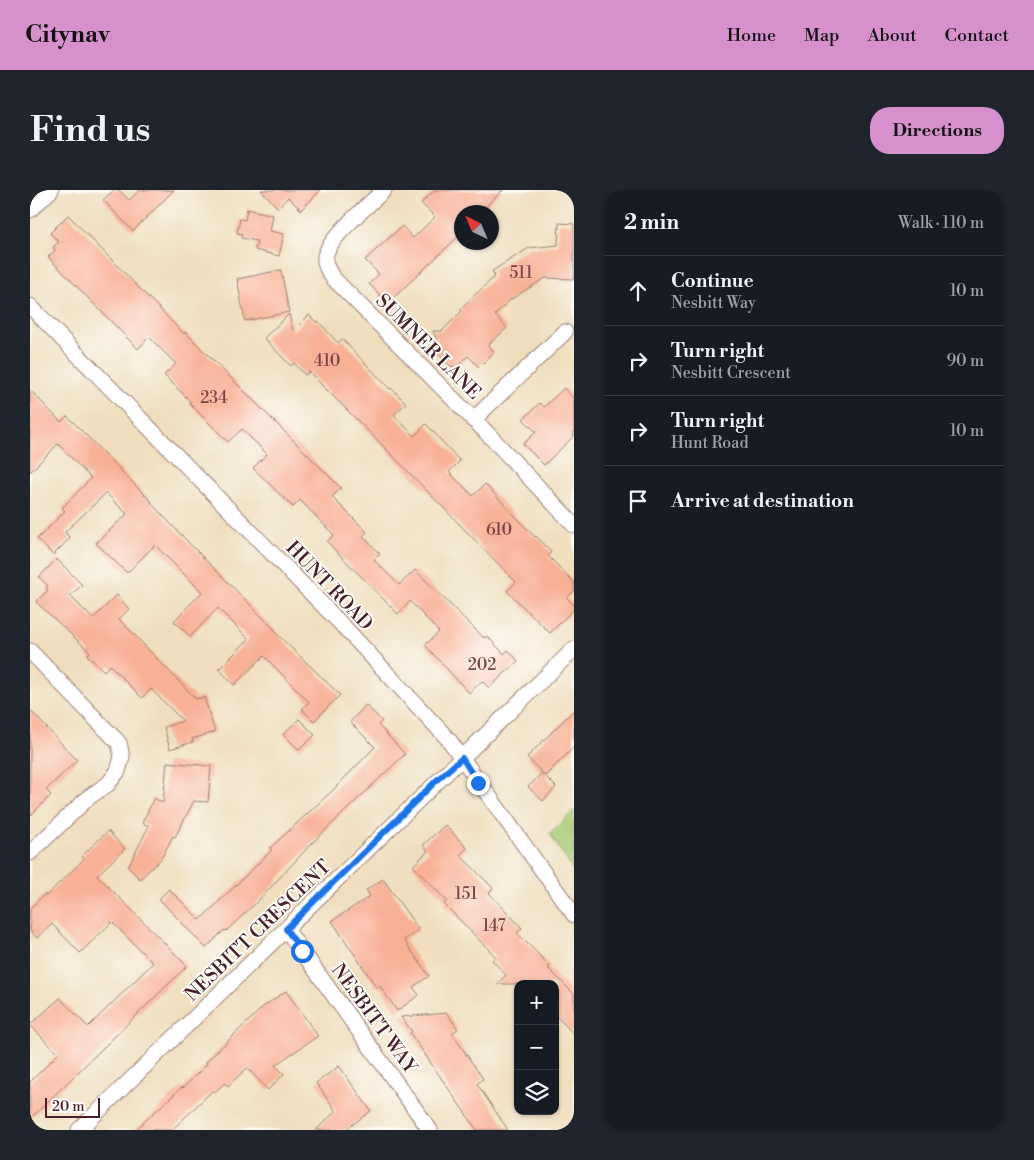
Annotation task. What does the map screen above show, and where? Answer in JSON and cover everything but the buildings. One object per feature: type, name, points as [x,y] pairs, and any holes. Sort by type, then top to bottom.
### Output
[{"type":"street","points":[[30,210],[51,190]]},
{"type":"street","name":"SUMNER LANE","points":[[384,190],[328,247],[325,258],[327,268],[333,278],[574,525]]},
{"type":"street","name":"HUNT ROAD","points":[[30,306],[346,629],[449,740],[574,915]]},
{"type":"street","points":[[473,420],[565,332]]},
{"type":"street","name":"NESBITT CRESCENT","points":[[79,1130],[574,648]]},
{"type":"street","points":[[30,651],[119,743],[122,757],[118,771],[108,784],[89,796],[30,853]]},
{"type":"street","name":"NESBITT WAY","points":[[286,929],[423,1127]]},
{"type":"green space","points":[[574,810],[574,872],[550,834]]},
{"type":"route","points":[[302,951],[286,929],[438,779],[462,758],[478,783]]}]
